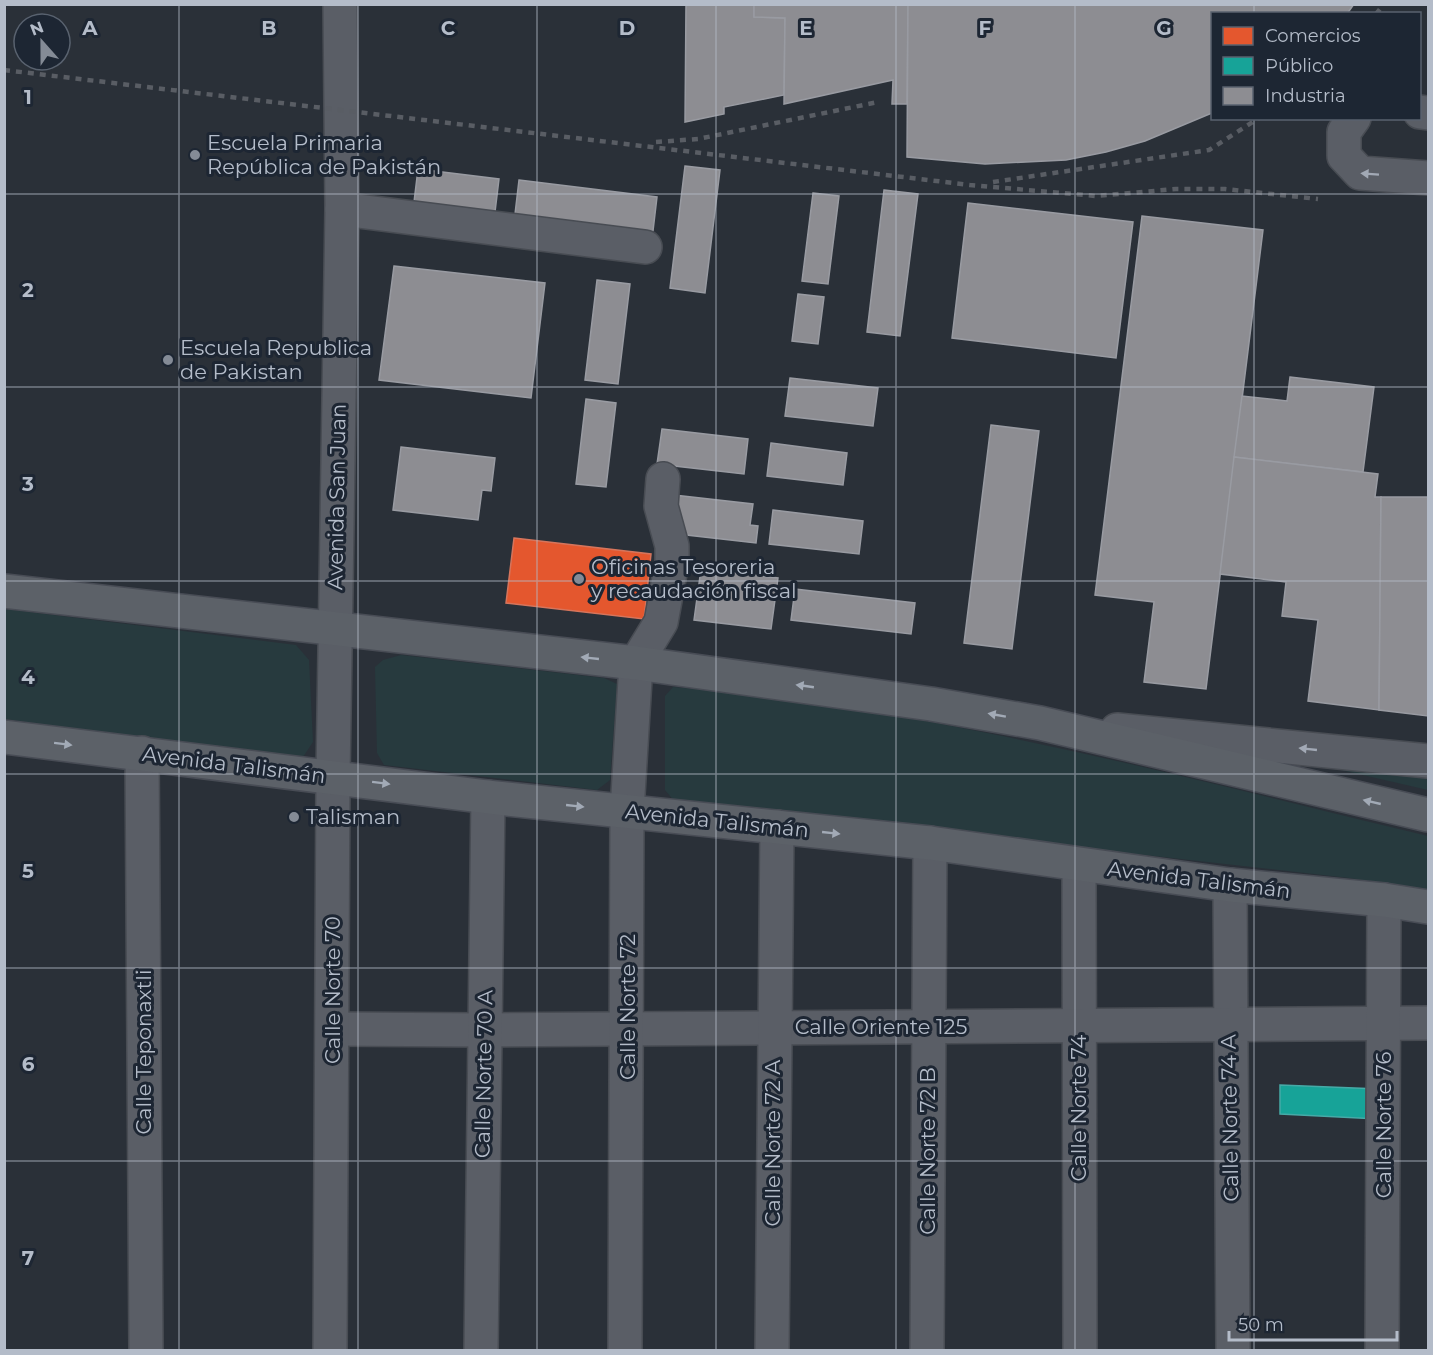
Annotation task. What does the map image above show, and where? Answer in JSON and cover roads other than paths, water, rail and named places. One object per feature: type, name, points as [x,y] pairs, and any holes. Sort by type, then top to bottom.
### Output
[{"type":"main road","points":[[4,591],[636,663],[931,704],[1040,723],[1428,815]]},
{"type":"main road","name":"Avenida Talismán","points":[[4,737],[488,797],[930,843],[1230,885],[1384,900],[1428,907]]},
{"type":"street","name":"Avenida San Juan","points":[[336,630],[342,209],[340,4]]},
{"type":"street","points":[[1353,120],[1344,132],[1344,156],[1360,173],[1428,178]]},
{"type":"street","points":[[342,209],[645,247]]},
{"type":"street","points":[[636,663],[661,622],[672,562],[672,546],[661,506],[663,479]]},
{"type":"street","name":"Calle Norte 70","points":[[330,1350],[336,630]]},
{"type":"street","name":"Calle Norte 72","points":[[625,1350],[628,1029],[627,812],[636,663]]},
{"type":"street","points":[[1040,723],[1428,761]]},
{"type":"street","name":"Calle Teponaxtli","points":[[142,753],[146,1350]]},
{"type":"street","name":"Calle Norte 70 A","points":[[482,1350],[488,797]]},
{"type":"street","name":"Calle Norte 72 A","points":[[772,1350],[777,828]]},
{"type":"street","name":"Calle Norte 72 B","points":[[927,1350],[930,843]]},
{"type":"street","name":"Calle Norte 74","points":[[1079,865],[1080,1350]]},
{"type":"street","name":"Calle Norte 74 A","points":[[1230,885],[1233,1350]]},
{"type":"street","name":"Calle Norte 76","points":[[1382,1350],[1384,900]]},
{"type":"street","name":"Calle Oriente 125","points":[[333,1029],[485,1030],[1428,1023]]},
{"type":"railway","points":[[1378,12],[1384,4]]},
{"type":"railway","points":[[4,70],[970,185],[1096,196],[1176,189],[1225,189],[1318,199]]},
{"type":"railway","points":[[656,142],[698,139],[878,102]]},
{"type":"railway","points":[[993,182],[1209,150],[1256,120]]},
{"type":"place","name":"Escuela Primaria República de Pakistán","points":[[195,155]]},
{"type":"place","name":"Escuela Republica de Pakistan","points":[[168,360]]},
{"type":"place","name":"Oficinas Tesoreria y recaudación fiscal","points":[[579,579]]},
{"type":"place","name":"Talisman","points":[[294,817]]}]
